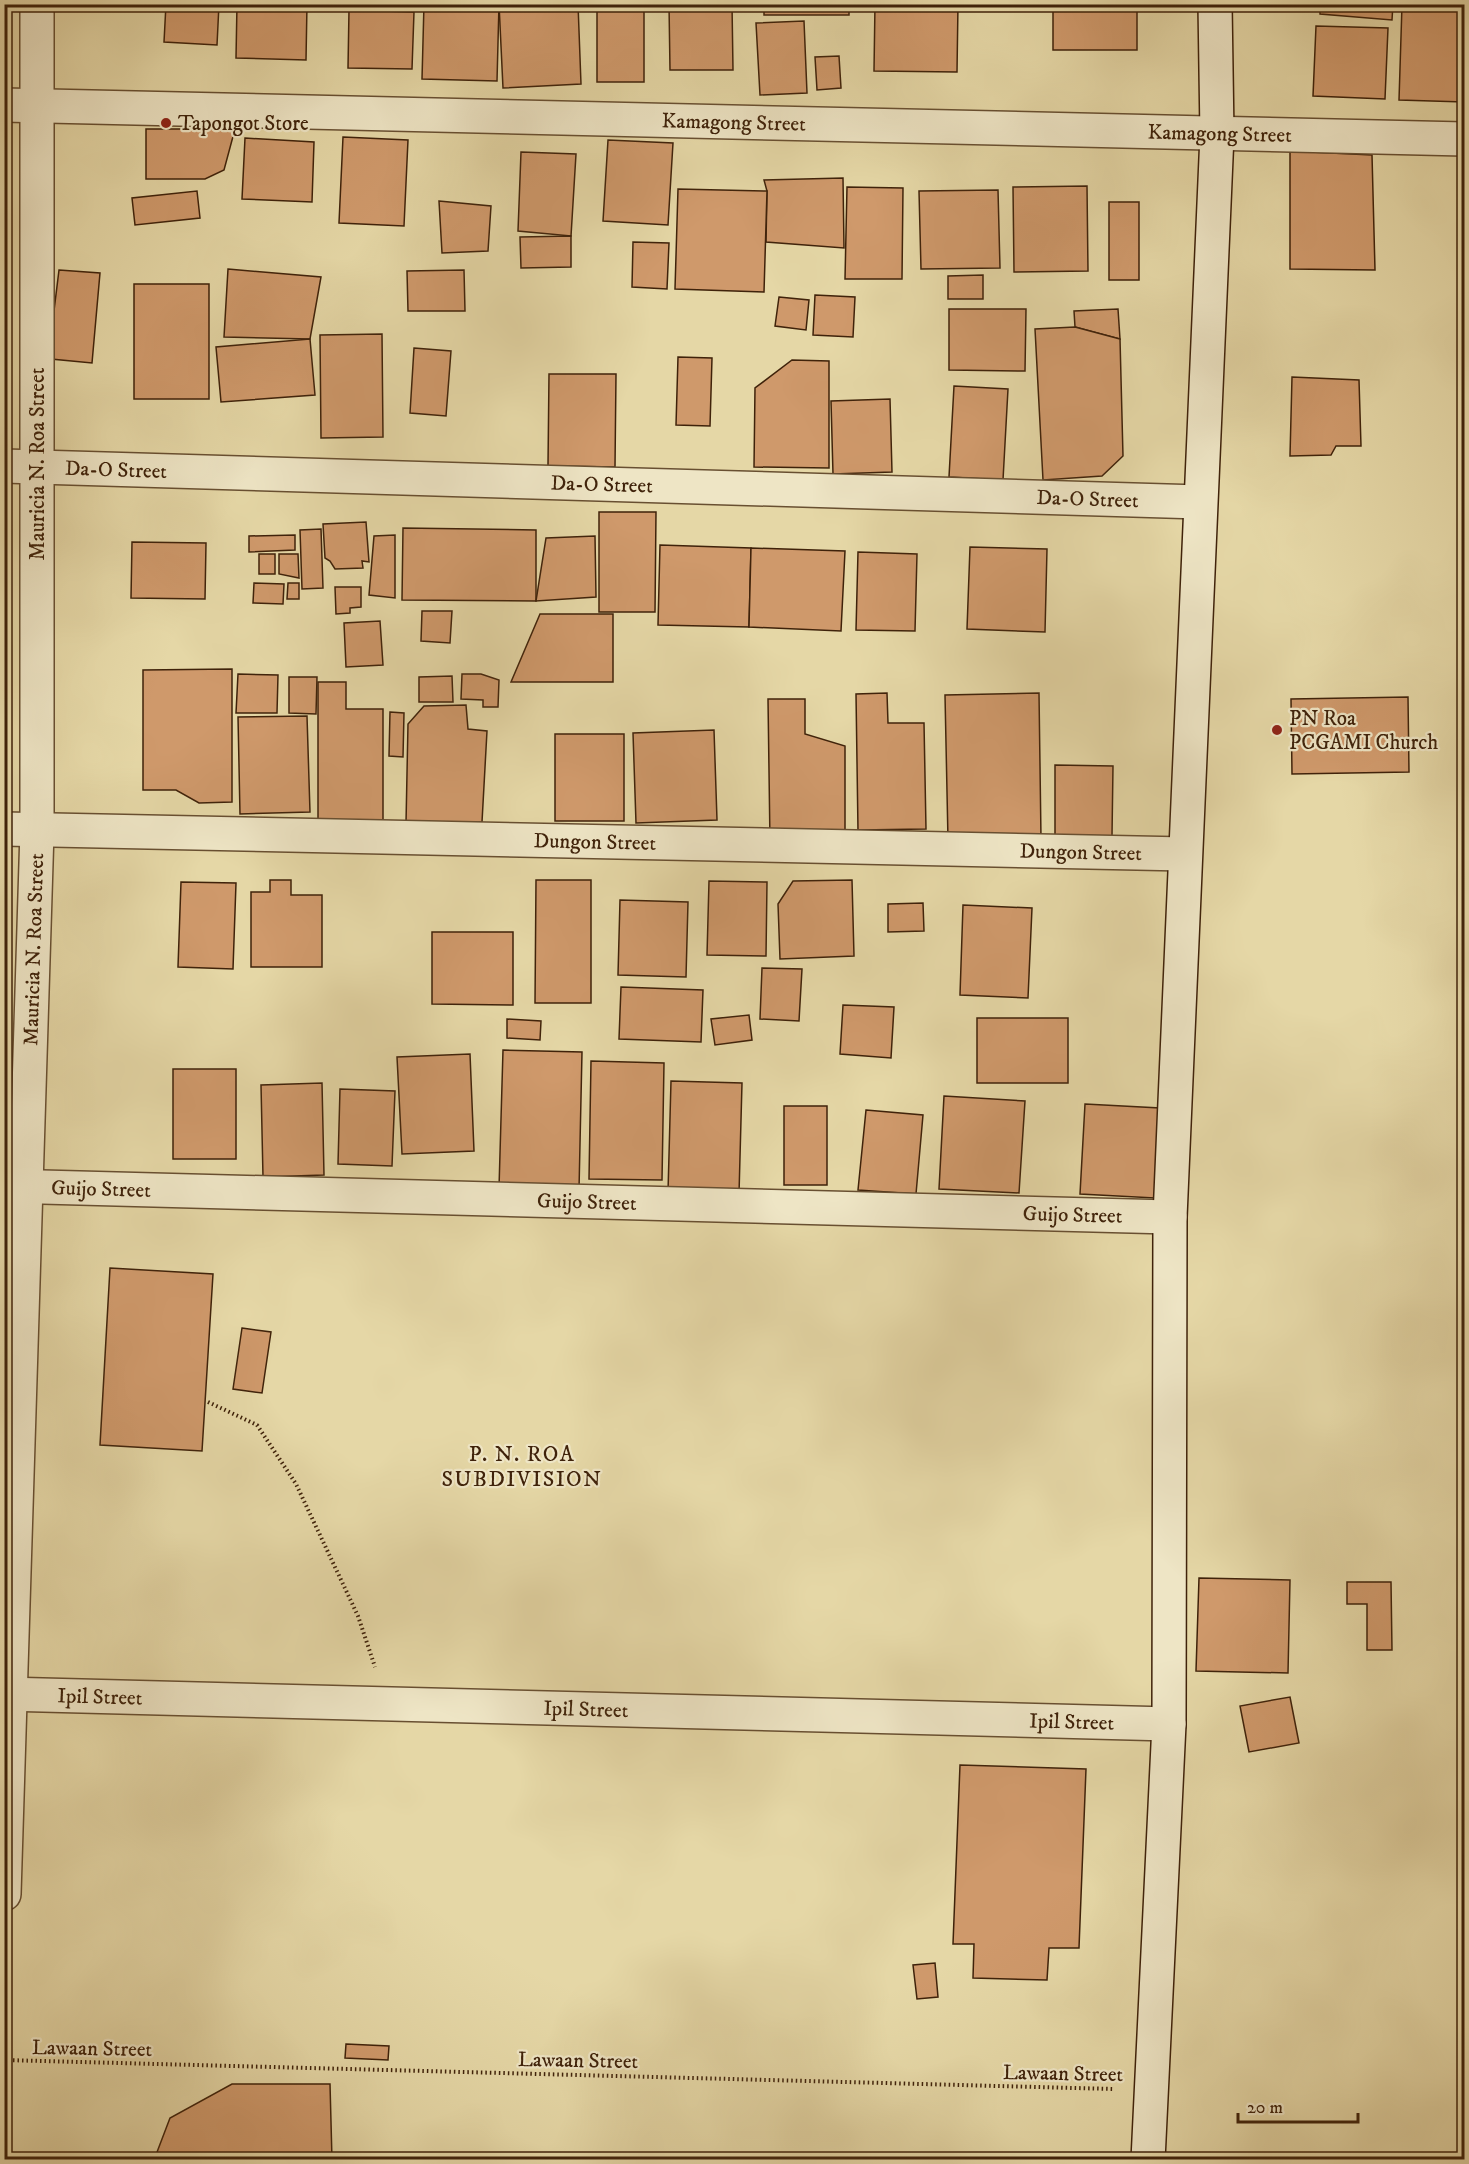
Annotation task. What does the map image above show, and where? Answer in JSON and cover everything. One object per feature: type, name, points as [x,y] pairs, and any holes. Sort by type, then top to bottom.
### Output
[{"type":"street","name":"Mauricia N. Roa Street","points":[[4,1894],[15,1187],[37,831],[37,4]]},
{"type":"street","points":[[1148,2160],[1168,1724],[1170,1217],[1217,135],[1215,4]]},
{"type":"street","name":"Kamagong Street","points":[[4,105],[1464,139]]},
{"type":"street","name":"Da-O Street","points":[[4,466],[1200,502]]},
{"type":"street","name":"Dungon Street","points":[[4,829],[1185,854]]},
{"type":"street","name":"Guijo Street","points":[[15,1187],[1170,1217]]},
{"type":"street","name":"Ipil Street","points":[[7,1694],[1168,1724]]},
{"type":"path","points":[[208,1402],[257,1425],[296,1484],[357,1616],[391,1704]]},
{"type":"path","name":"Lawaan Street","points":[[4,2060],[1150,2090]]},
{"type":"building","points":[[166,4],[219,4],[217,45],[164,42]]},
{"type":"building","points":[[237,4],[307,4],[306,60],[236,58]]},
{"type":"building","points":[[424,4],[499,4],[497,81],[422,79]]},
{"type":"building","points":[[499,4],[578,4],[581,84],[503,88]]},
{"type":"building","points":[[597,4],[644,4],[644,82],[597,82]]},
{"type":"building","points":[[669,4],[732,4],[733,70],[670,70]]},
{"type":"building","points":[[764,4],[849,4],[849,15],[764,15]]},
{"type":"building","points":[[875,4],[958,4],[957,72],[874,71]]},
{"type":"building","points":[[1053,4],[1137,4],[1137,50],[1053,50]]},
{"type":"building","points":[[1320,4],[1393,4],[1392,20],[1320,14]]},
{"type":"building","points":[[1402,5],[1464,7],[1464,102],[1399,100]]},
{"type":"building","points":[[349,10],[414,12],[412,69],[348,68]]},
{"type":"building","points":[[804,21],[807,93],[760,95],[756,23]]},
{"type":"building","points":[[1316,26],[1388,28],[1385,99],[1313,96]]},
{"type":"building","points":[[839,56],[841,88],[817,90],[815,57]]},
{"type":"building","points":[[146,129],[235,129],[224,170],[205,179],[146,179]]},
{"type":"building","points":[[343,137],[408,140],[404,226],[339,223]]},
{"type":"building","points":[[245,138],[314,142],[312,202],[242,199]]},
{"type":"building","points":[[608,140],[673,143],[668,225],[603,221]]},
{"type":"building","points":[[1290,151],[1372,155],[1375,270],[1290,269]]},
{"type":"building","points":[[521,152],[576,154],[571,236],[518,231]]},
{"type":"building","points":[[843,178],[844,248],[766,242],[767,191],[764,180]]},
{"type":"building","points":[[1087,186],[1088,271],[1014,272],[1013,187]]},
{"type":"building","points":[[847,187],[903,188],[902,279],[845,279]]},
{"type":"building","points":[[678,189],[767,191],[764,292],[675,289]]},
{"type":"building","points":[[998,190],[1000,268],[921,269],[919,191]]},
{"type":"building","points":[[197,191],[200,218],[135,225],[132,198]]},
{"type":"building","points":[[439,201],[491,206],[488,251],[442,253]]},
{"type":"building","points":[[1109,202],[1139,202],[1139,280],[1109,280]]},
{"type":"building","points":[[571,236],[571,267],[521,268],[520,237]]},
{"type":"building","points":[[633,242],[669,243],[667,289],[632,287]]},
{"type":"building","points":[[228,269],[321,277],[310,339],[224,337]]},
{"type":"building","points":[[59,270],[100,273],[92,363],[51,359],[52,327]]},
{"type":"building","points":[[464,270],[465,311],[408,311],[407,271]]},
{"type":"building","points":[[983,275],[983,299],[948,299],[948,276]]},
{"type":"building","points":[[134,284],[209,284],[209,399],[134,399]]},
{"type":"building","points":[[815,295],[855,297],[853,337],[813,335]]},
{"type":"building","points":[[779,297],[809,300],[806,330],[775,326]]},
{"type":"building","points":[[949,309],[1026,309],[1025,371],[949,370]]},
{"type":"building","points":[[1118,309],[1120,339],[1075,327],[1074,311]]},
{"type":"building","points":[[1075,327],[1120,339],[1123,456],[1102,476],[1043,480],[1035,329]]},
{"type":"building","points":[[382,334],[383,437],[321,438],[320,335]]},
{"type":"building","points":[[310,339],[315,395],[221,402],[216,347]]},
{"type":"building","points":[[414,348],[451,351],[446,416],[410,413]]},
{"type":"building","points":[[678,357],[712,358],[710,426],[676,425]]},
{"type":"building","points":[[792,360],[829,361],[829,468],[754,467],[755,388]]},
{"type":"building","points":[[549,374],[616,374],[615,467],[548,466]]},
{"type":"building","points":[[1292,377],[1359,380],[1361,446],[1336,446],[1331,455],[1290,456]]},
{"type":"building","points":[[954,386],[1008,389],[1003,480],[949,477]]},
{"type":"building","points":[[890,399],[892,472],[833,474],[831,401]]},
{"type":"building","points":[[599,512],[656,512],[655,612],[599,612]]},
{"type":"building","points":[[366,522],[369,562],[362,561],[363,568],[335,569],[325,558],[323,524]]},
{"type":"building","points":[[403,528],[536,530],[536,601],[402,600]]},
{"type":"building","points":[[321,529],[323,588],[302,589],[300,530]]},
{"type":"building","points":[[295,535],[295,550],[249,552],[249,536]]},
{"type":"building","points":[[395,535],[395,598],[369,595],[374,536]]},
{"type":"building","points":[[595,536],[596,597],[536,601],[546,538]]},
{"type":"building","points":[[132,542],[206,543],[205,599],[131,598]]},
{"type":"building","points":[[660,545],[751,548],[749,627],[658,625]]},
{"type":"building","points":[[970,547],[1047,549],[1045,632],[967,629]]},
{"type":"building","points":[[751,548],[845,551],[841,631],[749,627]]},
{"type":"building","points":[[858,552],[917,554],[915,631],[856,630]]},
{"type":"building","points":[[259,554],[275,554],[275,574],[259,574]]},
{"type":"building","points":[[279,554],[298,554],[299,578],[279,574]]},
{"type":"building","points":[[254,583],[284,584],[283,604],[253,603]]},
{"type":"building","points":[[288,583],[299,583],[299,599],[287,599]]},
{"type":"building","points":[[335,587],[361,587],[361,607],[350,608],[350,613],[336,614]]},
{"type":"building","points":[[422,611],[452,611],[450,643],[421,641]]},
{"type":"building","points":[[540,614],[613,614],[613,682],[511,682]]},
{"type":"building","points":[[380,621],[383,665],[346,667],[344,623]]},
{"type":"building","points":[[232,669],[232,802],[199,803],[176,790],[143,790],[143,670]]},
{"type":"building","points":[[238,674],[278,675],[277,713],[236,713]]},
{"type":"building","points":[[462,674],[481,674],[499,680],[498,707],[483,707],[483,700],[461,699]]},
{"type":"building","points":[[452,676],[453,702],[419,702],[419,677]]},
{"type":"building","points":[[289,677],[317,677],[316,714],[289,713]]},
{"type":"building","points":[[318,682],[346,682],[346,709],[383,709],[383,820],[318,820]]},
{"type":"building","points":[[887,693],[888,723],[924,723],[926,829],[858,830],[856,694]]},
{"type":"building","points":[[1039,693],[1041,838],[948,840],[945,695]]},
{"type":"building","points":[[1408,697],[1409,772],[1292,774],[1291,699]]},
{"type":"building","points":[[768,699],[805,699],[805,734],[845,746],[845,842],[770,842]]},
{"type":"building","points":[[466,705],[468,729],[487,731],[482,822],[468,824],[406,823],[408,724],[424,706]]},
{"type":"building","points":[[390,712],[404,713],[403,757],[389,756]]},
{"type":"building","points":[[307,716],[310,812],[240,814],[238,717]]},
{"type":"building","points":[[714,730],[717,820],[636,823],[633,733]]},
{"type":"building","points":[[555,734],[624,734],[624,821],[555,821]]},
{"type":"building","points":[[1055,765],[1113,766],[1112,836],[1055,835]]},
{"type":"building","points":[[270,880],[291,880],[291,895],[322,895],[322,967],[251,967],[251,892],[270,892]]},
{"type":"building","points":[[536,880],[591,880],[591,1003],[535,1003]]},
{"type":"building","points":[[852,880],[854,956],[780,959],[778,904],[793,881]]},
{"type":"building","points":[[709,881],[767,882],[766,956],[707,955]]},
{"type":"building","points":[[181,882],[236,883],[233,969],[178,967]]},
{"type":"building","points":[[620,900],[688,902],[686,977],[618,975]]},
{"type":"building","points":[[923,903],[924,931],[888,932],[888,904]]},
{"type":"building","points":[[963,905],[1032,908],[1028,998],[960,995]]},
{"type":"building","points":[[432,932],[513,932],[513,1005],[432,1004]]},
{"type":"building","points":[[762,968],[802,969],[799,1021],[760,1019]]},
{"type":"building","points":[[621,987],[703,990],[701,1042],[619,1039]]},
{"type":"building","points":[[843,1005],[894,1007],[891,1058],[840,1054]]},
{"type":"building","points":[[749,1015],[752,1040],[715,1045],[711,1019]]},
{"type":"building","points":[[977,1018],[1068,1018],[1068,1083],[977,1083]]},
{"type":"building","points":[[507,1019],[541,1021],[540,1040],[507,1038]]},
{"type":"building","points":[[503,1050],[582,1052],[579,1190],[499,1188]]},
{"type":"building","points":[[470,1054],[474,1151],[402,1154],[397,1057]]},
{"type":"building","points":[[591,1061],[664,1063],[662,1180],[589,1179]]},
{"type":"building","points":[[173,1069],[236,1069],[236,1159],[173,1159]]},
{"type":"building","points":[[671,1081],[742,1083],[739,1194],[668,1192]]},
{"type":"building","points":[[322,1083],[324,1175],[263,1177],[261,1085]]},
{"type":"building","points":[[340,1089],[395,1091],[392,1166],[338,1164]]},
{"type":"building","points":[[944,1096],[1025,1101],[1019,1193],[939,1189]]},
{"type":"building","points":[[1085,1104],[1160,1108],[1155,1198],[1080,1194]]},
{"type":"building","points":[[784,1106],[827,1106],[827,1185],[784,1185]]},
{"type":"building","points":[[866,1110],[923,1115],[916,1194],[858,1190]]},
{"type":"building","points":[[110,1268],[213,1274],[202,1451],[100,1445]]},
{"type":"building","points":[[242,1328],[271,1332],[262,1393],[233,1389]]},
{"type":"building","points":[[1199,1578],[1290,1580],[1288,1673],[1196,1671]]},
{"type":"building","points":[[1347,1582],[1391,1582],[1392,1650],[1367,1650],[1367,1604],[1347,1604]]},
{"type":"building","points":[[1290,1697],[1299,1743],[1249,1752],[1240,1706]]},
{"type":"building","points":[[960,1765],[1086,1769],[1079,1948],[1049,1948],[1047,1980],[973,1978],[974,1944],[953,1944]]},
{"type":"building","points":[[935,1963],[938,1997],[917,1999],[913,1965]]},
{"type":"building","points":[[346,2044],[389,2046],[388,2060],[345,2058]]},
{"type":"building","points":[[232,2084],[330,2084],[332,2160],[154,2160],[170,2118]]},
{"type":"place","name":"Tapongot Store","points":[[166,123]]},
{"type":"place","name":"PN Roa PCGAMI Church","points":[[1277,730]]},
{"type":"district","name":"P. N. ROA SUBDIVISION","points":[[522,1466]]}]
